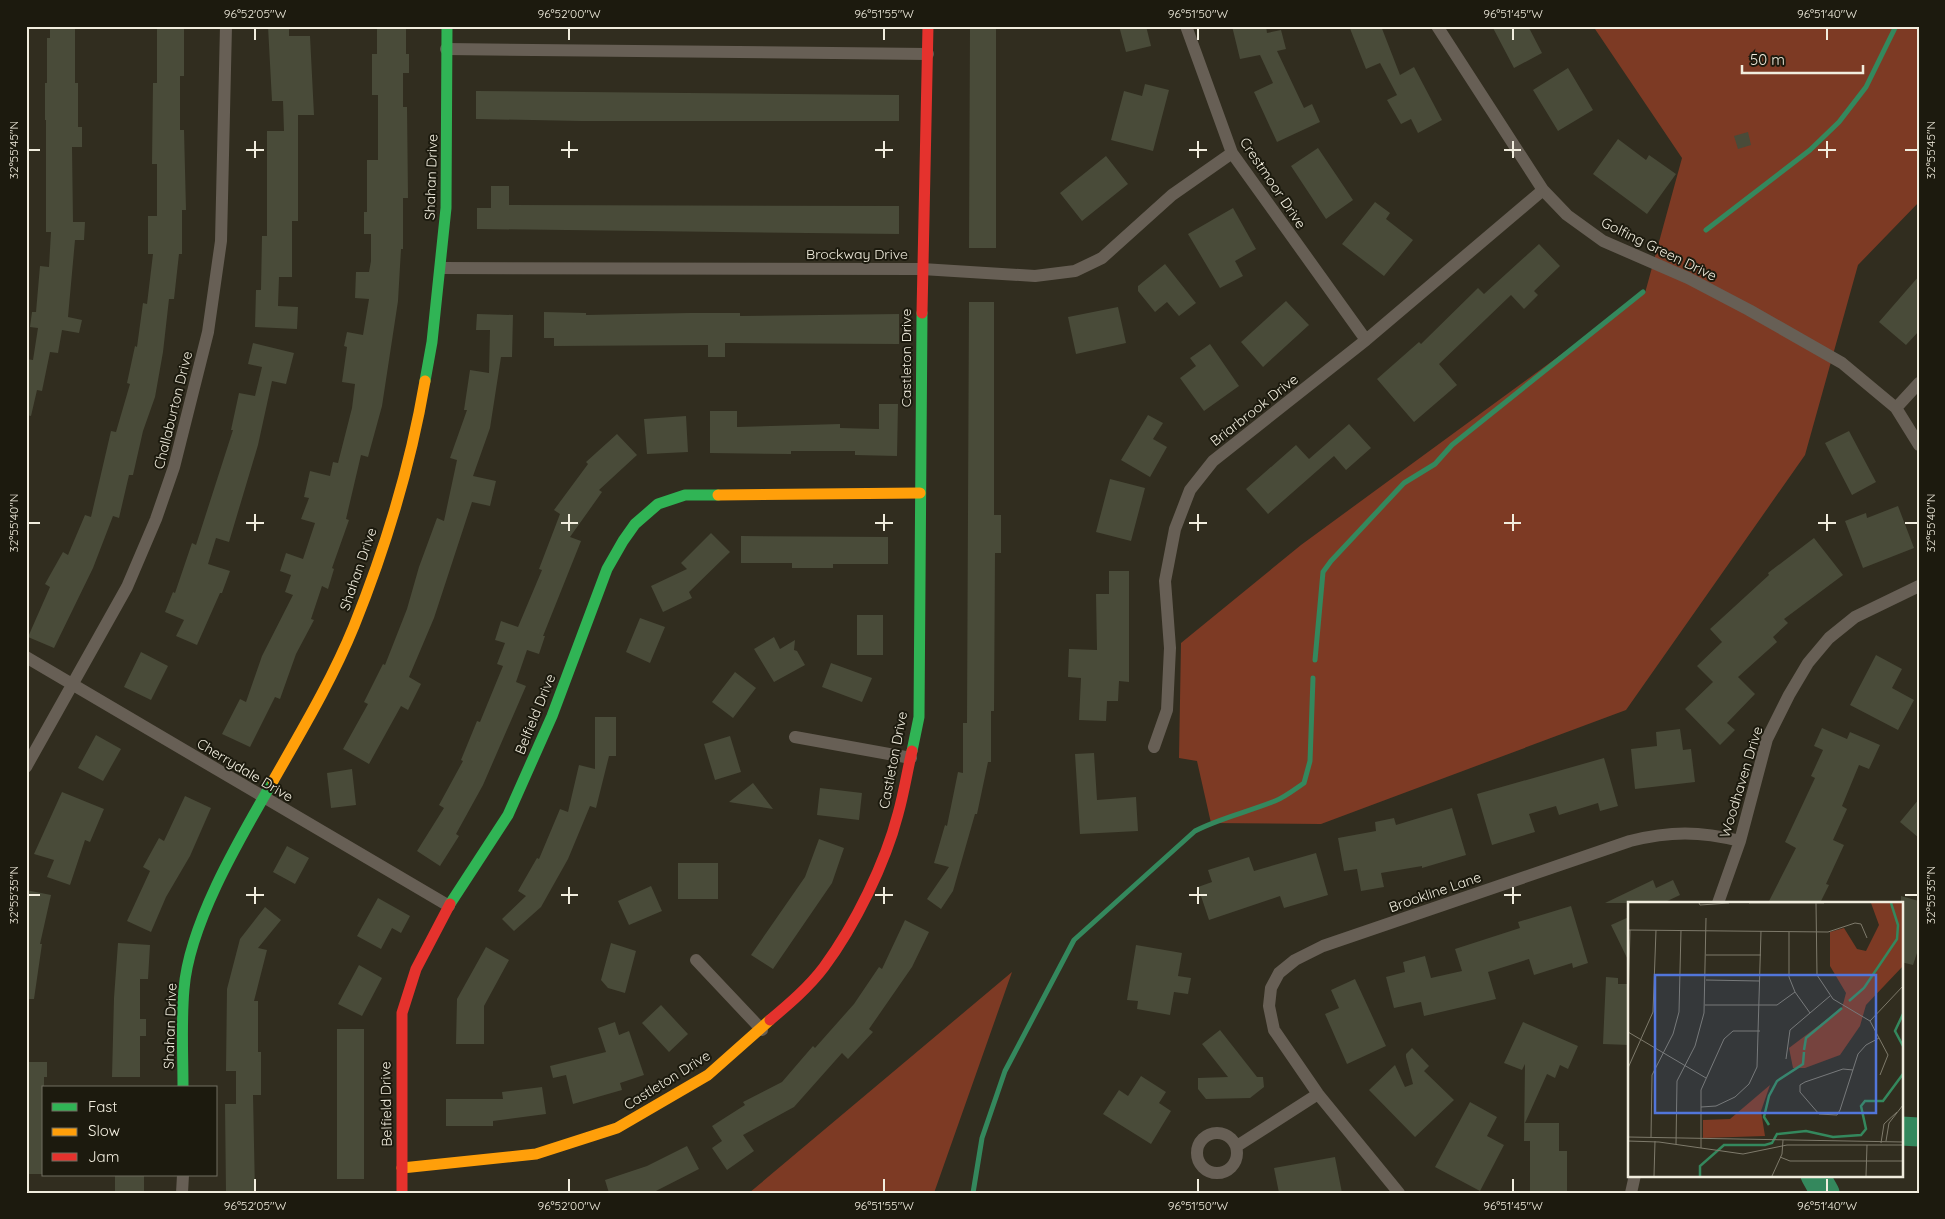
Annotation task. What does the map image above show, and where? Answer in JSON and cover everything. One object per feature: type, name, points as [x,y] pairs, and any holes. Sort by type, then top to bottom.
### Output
[{"type":"street","name":"Challaburton Drive","points":[[26,767],[74,685],[127,587],[156,519],[174,467],[208,332],[221,241],[226,26]]},
{"type":"street","name":"Shahan Drive","points":[[183,1086],[184,988],[195,936],[210,900],[263,798],[318,702],[354,626],[392,516],[419,417],[432,342],[446,208],[447,26]]},
{"type":"street","name":"Castleton Drive","points":[[402,1168],[536,1154],[617,1128],[665,1102],[708,1075],[762,1030],[800,994],[824,966],[858,912],[877,874],[898,815],[919,717],[922,269],[928,26]]},
{"type":"street","name":"Crestmoor Drive","points":[[1186,26],[1232,153],[1366,340]]},
{"type":"street","name":"Golfing Green Drive","points":[[1436,26],[1544,190],[1566,215],[1603,241],[1688,278],[1750,310],[1842,363],[1896,408],[1919,445]]},
{"type":"street","points":[[446,49],[928,54]]},
{"type":"street","name":"Brockway Drive","points":[[441,268],[922,269],[1035,276],[1075,271],[1102,258],[1172,195],[1232,153]]},
{"type":"street","name":"Briarbrook Drive","points":[[1154,747],[1166,710],[1170,648],[1165,581],[1175,529],[1190,490],[1213,460],[1366,340],[1544,190]]},
{"type":"street","points":[[1896,408],[1919,383]]},
{"type":"street","name":"Belfield Drive","points":[[402,1193],[402,1013],[416,969],[449,906],[508,815],[552,716],[607,569],[635,524],[658,504],[684,495],[920,493]]},
{"type":"street","name":"Woodhaven Drive","points":[[1718,902],[1740,841],[1767,739],[1808,663],[1829,638],[1855,617],[1919,586]]},
{"type":"street","name":"Cherrydale Drive","points":[[26,657],[449,906]]},
{"type":"street","points":[[795,737],[911,758]]},
{"type":"street","name":"Brookline Lane","points":[[1318,1094],[1274,1030],[1269,1006],[1271,988],[1279,973],[1295,960],[1323,946],[1630,841],[1659,833],[1714,834],[1740,841]]},
{"type":"street","points":[[696,960],[762,1030]]},
{"type":"street","points":[[1237,1146],[1318,1094],[1399,1193]]},
{"type":"street","points":[[182,1176],[182,1193]]},
{"type":"street","points":[[1631,1193],[1636,1176]]},
{"type":"shaded area","points":[[1593,26],[1919,26],[1919,202],[1858,265],[1805,455],[1626,710],[1321,824],[1211,823],[1197,761],[1179,758],[1181,643],[1301,545],[1645,293],[1682,158]]},
{"type":"shaded area","points":[[1012,972],[934,1193],[749,1193]]},
{"type":"building","points":[[50,26],[75,26],[75,83],[78,83],[78,127],[82,127],[82,147],[72,147],[73,222],[85,222],[84,240],[75,240],[68,317],[82,320],[79,333],[62,330],[58,353],[50,352],[42,391],[37,390],[31,416],[26,415],[26,359],[33,360],[38,328],[30,327],[32,312],[36,312],[40,266],[49,267],[51,232],[46,232],[45,120],[47,38],[50,38]]},
{"type":"building","points":[[157,26],[184,26],[184,76],[180,76],[180,130],[184,130],[186,210],[182,210],[182,254],[179,254],[174,299],[169,299],[163,352],[155,397],[143,431],[133,475],[129,475],[119,518],[113,516],[93,568],[54,648],[28,637],[50,587],[45,584],[63,552],[68,555],[85,515],[91,517],[111,431],[116,432],[130,384],[127,383],[135,346],[137,347],[143,303],[147,304],[153,254],[148,254],[148,216],[157,216],[157,164],[152,164],[153,83],[157,83]]},
{"type":"building","points":[[268,26],[289,26],[289,36],[310,36],[314,115],[298,115],[298,221],[292,221],[292,277],[279,277],[278,306],[298,307],[297,329],[255,327],[256,290],[261,290],[262,236],[267,236],[267,131],[284,131],[283,101],[272,101]]},
{"type":"building","points":[[377,26],[406,26],[406,54],[409,54],[409,73],[403,73],[403,107],[407,107],[408,198],[403,198],[403,249],[401,249],[398,301],[382,406],[368,457],[361,455],[346,519],[349,520],[332,568],[334,569],[328,589],[322,586],[311,619],[314,620],[296,654],[280,699],[275,697],[250,747],[222,734],[240,699],[246,702],[262,656],[293,595],[285,592],[291,575],[280,571],[286,553],[303,559],[315,523],[301,519],[309,498],[304,497],[310,471],[330,476],[333,462],[338,463],[352,408],[355,384],[342,382],[347,347],[344,346],[347,332],[363,335],[369,299],[355,298],[356,272],[369,272],[371,261],[371,234],[364,234],[364,212],[367,212],[367,160],[378,160],[378,95],[372,95],[372,54],[377,54]]},
{"type":"building","points":[[970,26],[996,26],[996,248],[969,248]]},
{"type":"building","points":[[1119,26],[1146,26],[1151,46],[1126,52]]},
{"type":"building","points":[[1232,26],[1266,26],[1267,33],[1281,30],[1286,49],[1277,51],[1304,108],[1312,104],[1320,122],[1277,142],[1254,92],[1273,83],[1260,55],[1240,59]]},
{"type":"building","points":[[1349,26],[1381,26],[1400,75],[1414,67],[1442,120],[1418,133],[1411,119],[1401,124],[1387,100],[1397,95],[1380,63],[1366,69]]},
{"type":"building","points":[[1492,26],[1528,26],[1542,53],[1514,68]]},
{"type":"building","points":[[1568,68],[1593,110],[1558,131],[1533,90]]},
{"type":"building","points":[[1145,84],[1169,90],[1153,151],[1111,140],[1124,91],[1142,96]]},
{"type":"building","points":[[476,91],[899,95],[899,121],[581,121],[476,119]]},
{"type":"building","points":[[1748,132],[1751,145],[1738,149],[1734,136]]},
{"type":"building","points":[[1618,139],[1646,160],[1649,155],[1676,174],[1647,214],[1593,174]]},
{"type":"building","points":[[1318,148],[1353,200],[1326,219],[1291,166]]},
{"type":"building","points":[[1106,156],[1128,184],[1082,221],[1060,193]]},
{"type":"building","points":[[491,186],[509,186],[509,205],[899,206],[899,234],[477,229],[477,208],[491,208]]},
{"type":"building","points":[[1375,202],[1390,213],[1386,219],[1413,240],[1384,276],[1342,244]]},
{"type":"building","points":[[1233,208],[1256,249],[1235,261],[1243,276],[1220,288],[1188,234]]},
{"type":"building","points":[[1539,244],[1560,266],[1534,291],[1538,295],[1524,309],[1511,295],[1439,364],[1457,385],[1414,422],[1377,379],[1419,342],[1421,344],[1478,288],[1484,294]]},
{"type":"building","points":[[1165,264],[1196,303],[1179,316],[1167,302],[1155,312],[1138,291],[1138,286]]},
{"type":"building","points":[[1919,276],[1919,331],[1906,345],[1879,322]]},
{"type":"building","points":[[1286,301],[1309,325],[1263,367],[1241,342]]},
{"type":"building","points":[[969,302],[994,302],[994,515],[1001,515],[1001,553],[995,553],[994,711],[991,711],[991,762],[988,762],[977,814],[975,814],[953,891],[941,909],[927,899],[949,867],[934,863],[945,825],[947,826],[958,772],[963,773],[963,723],[967,723]]},
{"type":"building","points":[[1118,307],[1126,343],[1076,354],[1068,317]]},
{"type":"building","points":[[544,312],[586,313],[586,315],[740,313],[740,316],[899,314],[899,344],[725,343],[725,357],[708,357],[708,345],[554,346],[554,338],[544,338]]},
{"type":"building","points":[[477,314],[513,315],[512,357],[501,357],[490,428],[473,476],[496,481],[490,506],[472,502],[434,618],[409,677],[421,684],[408,710],[401,706],[369,764],[343,749],[368,704],[364,702],[383,664],[385,665],[407,609],[419,567],[437,518],[444,521],[457,460],[450,458],[467,410],[464,410],[470,370],[489,373],[490,330],[476,330]]},
{"type":"building","points":[[253,343],[294,353],[286,384],[272,381],[258,445],[229,542],[216,538],[208,564],[230,571],[222,593],[220,593],[197,645],[176,636],[184,620],[165,612],[173,592],[175,593],[192,543],[196,545],[233,430],[231,430],[239,393],[255,396],[262,367],[248,364]]},
{"type":"building","points":[[1210,344],[1239,386],[1204,411],[1180,378],[1196,366],[1190,358]]},
{"type":"building","points":[[879,404],[898,404],[897,456],[855,455],[855,451],[791,451],[791,454],[710,453],[710,411],[737,411],[737,427],[840,424],[840,428],[879,429]]},
{"type":"building","points":[[1148,415],[1163,423],[1153,439],[1167,447],[1150,477],[1121,460]]},
{"type":"building","points":[[686,416],[688,452],[647,454],[644,419]]},
{"type":"building","points":[[1349,424],[1371,448],[1346,470],[1334,456],[1268,514],[1246,489],[1296,445],[1309,459]]},
{"type":"building","points":[[1849,431],[1876,482],[1852,495],[1825,443]]},
{"type":"building","points":[[617,434],[637,455],[599,490],[602,492],[570,537],[581,541],[543,636],[545,636],[539,654],[527,650],[516,682],[526,686],[483,785],[456,834],[459,836],[440,866],[417,851],[444,808],[439,805],[463,761],[461,760],[477,721],[480,722],[503,666],[497,664],[505,643],[495,640],[501,621],[518,627],[542,570],[539,569],[560,514],[554,510],[588,464],[586,462]]},
{"type":"building","points":[[1110,479],[1145,488],[1131,541],[1096,532]]},
{"type":"building","points":[[1898,506],[1914,548],[1863,568],[1845,521],[1866,513],[1867,518]]},
{"type":"building","points":[[711,533],[730,552],[689,592],[692,598],[663,612],[651,586],[687,569],[681,563]]},
{"type":"building","points":[[741,536],[888,537],[888,564],[833,564],[833,568],[792,568],[792,563],[741,563]]},
{"type":"building","points":[[1814,538],[1843,575],[1784,619],[1788,623],[1773,637],[1777,642],[1738,677],[1755,694],[1727,723],[1735,730],[1720,745],[1685,709],[1713,682],[1697,666],[1722,642],[1710,629],[1769,575],[1768,573]]},
{"type":"building","points":[[1109,571],[1129,571],[1129,682],[1119,681],[1118,701],[1107,701],[1106,721],[1079,720],[1081,678],[1068,677],[1069,649],[1097,650],[1096,594],[1109,594]]},
{"type":"building","points":[[857,615],[883,615],[883,655],[857,655]]},
{"type":"building","points":[[640,618],[665,627],[650,663],[626,652]]},
{"type":"building","points":[[774,637],[780,649],[795,640],[794,650],[797,651],[805,665],[774,682],[754,649]]},
{"type":"building","points":[[141,652],[168,666],[151,700],[124,687]]},
{"type":"building","points":[[1876,655],[1902,669],[1892,688],[1914,700],[1898,730],[1850,705]]},
{"type":"building","points":[[831,663],[872,678],[862,702],[822,687]]},
{"type":"building","points":[[735,672],[756,688],[733,718],[712,702]]},
{"type":"building","points":[[595,717],[616,717],[616,756],[609,756],[596,808],[590,806],[568,859],[541,907],[514,931],[502,919],[526,896],[518,891],[537,858],[539,859],[560,809],[568,812],[579,765],[595,769]]},
{"type":"building","points":[[1822,728],[1847,739],[1850,732],[1880,745],[1869,769],[1859,765],[1842,806],[1847,809],[1833,840],[1844,845],[1826,884],[1829,885],[1820,902],[1769,902],[1796,848],[1785,842],[1815,778],[1811,776],[1823,750],[1814,746]]},
{"type":"building","points":[[1680,729],[1683,750],[1691,749],[1695,782],[1635,789],[1631,749],[1657,746],[1656,732]]},
{"type":"building","points":[[96,735],[121,749],[103,781],[78,768]]},
{"type":"building","points":[[730,736],[741,772],[715,780],[704,744]]},
{"type":"building","points":[[1094,753],[1097,800],[1136,797],[1138,831],[1080,834],[1075,754]]},
{"type":"building","points":[[1604,758],[1618,806],[1600,811],[1598,803],[1559,815],[1556,806],[1529,814],[1535,832],[1492,845],[1477,794]]},
{"type":"building","points":[[352,769],[356,805],[331,808],[327,773]]},
{"type":"building","points":[[753,783],[773,809],[729,802]]},
{"type":"building","points":[[820,788],[862,793],[859,820],[817,815]]},
{"type":"building","points":[[62,792],[104,809],[90,842],[85,840],[70,885],[47,877],[54,860],[34,854]]},
{"type":"building","points":[[185,796],[211,808],[190,856],[166,897],[151,932],[127,921],[150,871],[143,867],[159,838],[164,841]]},
{"type":"building","points":[[1919,799],[1919,838],[1900,822]]},
{"type":"building","points":[[1452,808],[1466,855],[1422,868],[1422,866],[1381,873],[1384,887],[1361,891],[1357,869],[1344,871],[1338,838],[1376,831],[1375,822],[1394,818],[1396,825]]},
{"type":"building","points":[[819,839],[844,848],[832,883],[773,969],[751,955],[805,877]]},
{"type":"building","points":[[287,846],[309,858],[295,884],[273,872]]},
{"type":"building","points":[[1316,853],[1328,895],[1284,908],[1280,896],[1209,920],[1198,887],[1212,882],[1208,870],[1249,857],[1254,871]]},
{"type":"building","points":[[678,863],[718,863],[718,899],[678,899]]},
{"type":"building","points":[[1653,880],[1656,888],[1673,880],[1680,895],[1665,902],[1605,903]]},
{"type":"building","points":[[651,886],[662,911],[629,925],[618,901]]},
{"type":"building","points":[[26,890],[51,895],[40,944],[42,944],[34,999],[26,999]]},
{"type":"building","points":[[1901,896],[1919,901],[1919,947],[1913,965],[1902,962]]},
{"type":"building","points":[[378,898],[410,916],[401,933],[392,928],[381,949],[357,936]]},
{"type":"building","points":[[1571,906],[1588,963],[1573,968],[1572,963],[1534,975],[1529,959],[1488,972],[1496,999],[1424,1016],[1421,1002],[1394,1008],[1386,977],[1405,972],[1403,962],[1425,956],[1431,978],[1462,971],[1455,949],[1520,928],[1518,922]]},
{"type":"building","points":[[265,907],[281,920],[258,948],[267,950],[254,1001],[258,1001],[258,1052],[261,1052],[261,1095],[253,1095],[255,1193],[226,1193],[225,1104],[236,1104],[236,1071],[226,1071],[227,989],[240,939]]},
{"type":"building","points":[[1628,917],[1628,960],[1611,925]]},
{"type":"building","points":[[905,920],[929,932],[912,967],[869,1029],[873,1032],[848,1059],[842,1053],[794,1107],[743,1135],[754,1151],[727,1170],[712,1148],[722,1141],[712,1126],[745,1105],[743,1102],[782,1082],[813,1046],[815,1048],[854,1004],[879,967],[882,969]]},
{"type":"building","points":[[118,943],[150,945],[148,979],[140,979],[140,1019],[146,1019],[146,1036],[140,1036],[140,1077],[112,1077],[114,998]]},
{"type":"building","points":[[611,943],[636,951],[625,993],[608,988],[601,980]]},
{"type":"building","points":[[1136,945],[1182,953],[1178,976],[1191,978],[1188,994],[1174,992],[1170,1015],[1137,1009],[1138,1001],[1127,1000]]},
{"type":"building","points":[[486,947],[509,960],[484,1006],[484,1044],[456,1044],[457,999]]},
{"type":"building","points":[[359,965],[382,978],[362,1016],[338,1004]]},
{"type":"building","points":[[1606,977],[1618,978],[1618,984],[1628,984],[1628,1045],[1603,1044]]},
{"type":"building","points":[[1355,979],[1386,1046],[1347,1064],[1325,1014],[1339,1008],[1331,990]]},
{"type":"building","points":[[661,1005],[688,1034],[669,1052],[642,1023]]},
{"type":"building","points":[[615,1022],[619,1035],[629,1031],[644,1075],[620,1083],[622,1090],[573,1104],[566,1075],[553,1078],[550,1066],[606,1052],[598,1028]]},
{"type":"building","points":[[1523,1022],[1578,1046],[1568,1069],[1560,1065],[1555,1078],[1547,1074],[1525,1123],[1559,1123],[1559,1151],[1567,1151],[1567,1193],[1530,1193],[1530,1141],[1524,1141],[1525,1064],[1522,1070],[1504,1063]]},
{"type":"building","points":[[337,1029],[364,1029],[364,1179],[337,1179]]},
{"type":"building","points":[[1220,1030],[1257,1077],[1263,1077],[1264,1087],[1250,1098],[1206,1099],[1198,1089],[1198,1078],[1228,1077],[1202,1044]]},
{"type":"building","points":[[1412,1048],[1429,1066],[1424,1071],[1454,1100],[1415,1137],[1369,1090],[1395,1065],[1405,1087],[1413,1084],[1406,1057],[1406,1054]]},
{"type":"building","points":[[26,1062],[47,1062],[47,1077],[44,1077],[44,1086],[42,1086],[42,1174],[26,1174]]},
{"type":"building","points":[[1141,1076],[1166,1092],[1159,1103],[1171,1111],[1151,1144],[1103,1114],[1119,1090],[1128,1096]]},
{"type":"building","points":[[542,1087],[546,1114],[493,1121],[493,1126],[446,1126],[446,1099],[503,1099],[502,1092]]},
{"type":"building","points":[[1470,1102],[1497,1117],[1487,1136],[1504,1145],[1480,1191],[1435,1167]]},
{"type":"building","points":[[687,1146],[699,1169],[652,1193],[609,1193],[605,1180],[647,1166]]},
{"type":"building","points":[[1335,1157],[1342,1193],[1279,1193],[1274,1168]]},
{"type":"building","points":[[115,1176],[144,1176],[144,1193],[115,1193]]},
{"type":"waterway","points":[[1706,230],[1810,150],[1839,122],[1866,87],[1896,26]]},
{"type":"waterway","points":[[1315,660],[1323,572],[1331,561],[1404,483],[1435,464],[1452,445],[1643,292]]},
{"type":"waterway","points":[[973,1193],[982,1138],[1005,1071],[1074,940],[1195,831],[1214,822],[1275,801],[1304,783],[1310,761],[1313,678]]},
{"type":"waterway","points":[[1902,1131],[1919,1132]]},
{"type":"waterway","points":[[1816,1176],[1825,1193]]},
{"type":"traffic: fast","points":[[425,381],[432,342],[446,208],[447,26]]},
{"type":"traffic: fast","points":[[912,751],[919,717],[922,313]]},
{"type":"traffic: fast","points":[[450,904],[508,815],[552,716],[607,569],[623,541],[635,524],[658,504],[685,495],[718,495]]},
{"type":"traffic: fast","points":[[183,1086],[182,1026],[184,989],[195,937],[218,882],[273,781]]},
{"type":"traffic: slow","points":[[273,781],[316,705],[354,626],[376,567],[405,474],[425,381]]},
{"type":"traffic: slow","points":[[718,495],[920,493]]},
{"type":"traffic: slow","points":[[402,1168],[536,1154],[617,1128],[708,1075],[770,1020]]},
{"type":"traffic: jam","points":[[922,313],[928,26]]},
{"type":"traffic: jam","points":[[770,1020],[799,995],[824,967],[858,913],[877,873],[892,833],[912,751]]},
{"type":"traffic: jam","points":[[402,1193],[402,1013],[416,969],[450,904]]}]
